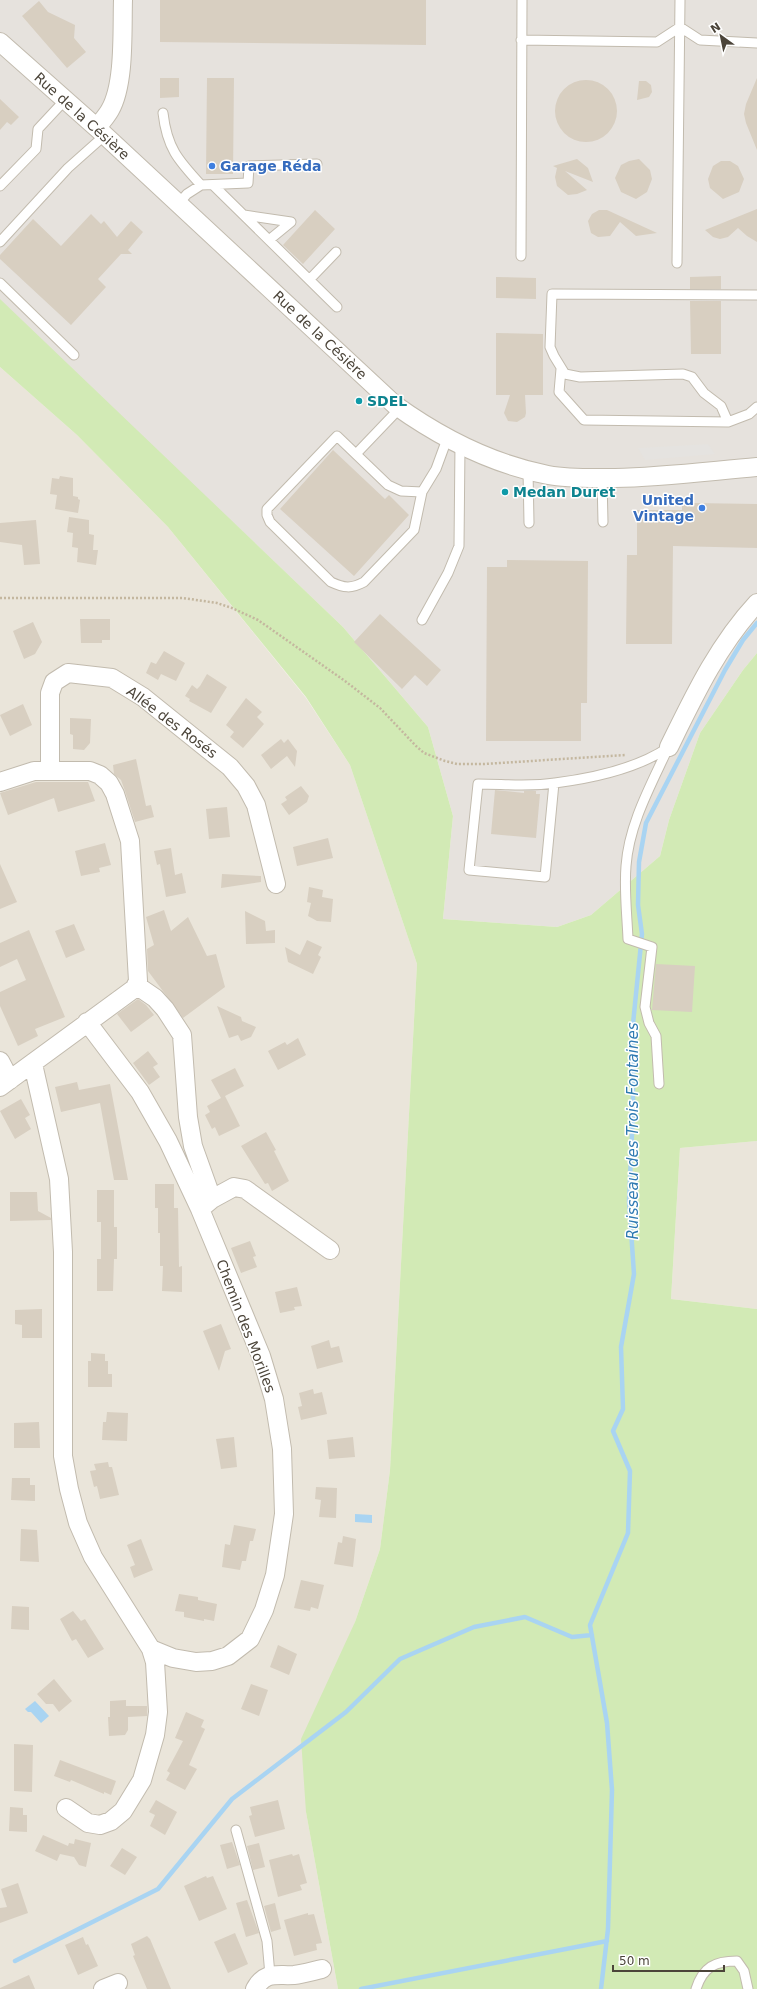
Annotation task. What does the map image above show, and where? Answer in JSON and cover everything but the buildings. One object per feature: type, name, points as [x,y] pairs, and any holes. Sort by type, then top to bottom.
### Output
[{"type":"street","points":[[101,132],[116,92],[121,66],[122,0]]},
{"type":"street","name":"Rue de la Césière","points":[[0,42],[101,132],[400,409],[454,442],[480,454],[528,470],[549,475],[602,478],[647,477],[757,467]]},
{"type":"street","points":[[669,747],[721,648],[740,622],[757,603]]},
{"type":"street","name":"Allée des Rosés","points":[[50,771],[50,693],[54,682],[68,673],[112,678],[143,697],[230,767],[246,786],[256,805],[276,884]]},
{"type":"street","points":[[0,782],[34,771],[90,771],[100,774],[109,783],[115,794],[130,841],[138,981],[135,988],[5,1083],[0,1061]]},
{"type":"street","points":[[136,985],[160,1003],[182,1035],[188,1117],[206,1204],[234,1188],[245,1189],[330,1250]]},
{"type":"street","name":"Chemin des Morilles","points":[[87,1022],[140,1092],[206,1204],[274,1399],[282,1449],[284,1514],[275,1575],[261,1616],[250,1639],[228,1656],[212,1661],[196,1662],[173,1658],[151,1649]]},
{"type":"street","points":[[33,1064],[59,1179],[63,1252],[63,1456],[69,1489],[78,1523],[93,1557],[151,1649],[154,1662],[158,1712],[155,1735],[142,1780],[123,1810],[111,1821],[100,1825],[88,1822],[66,1808]]},
{"type":"street","points":[[255,1989],[259,1982],[270,1975],[295,1975],[322,1969]]},
{"type":"lane","points":[[521,256],[522,0]]},
{"type":"lane","points":[[677,263],[680,0]]},
{"type":"lane","points":[[521,40],[657,42],[680,27]]},
{"type":"lane","points":[[680,27],[700,40],[757,42]]},
{"type":"lane","points":[[0,186],[36,150],[38,129],[65,100]]},
{"type":"lane","points":[[163,113],[165,132],[171,147],[201,185]]},
{"type":"lane","points":[[0,242],[101,132]]},
{"type":"lane","points":[[178,204],[187,194],[201,185],[248,183],[249,166],[317,164]]},
{"type":"lane","points":[[213,184],[337,307]]},
{"type":"lane","points":[[244,215],[291,222],[270,240]]},
{"type":"lane","points":[[310,280],[336,252]]},
{"type":"lane","points":[[0,283],[74,355]]},
{"type":"lane","points":[[728,422],[721,406],[704,393],[692,377],[683,374],[580,377],[565,374],[550,347],[552,294],[757,295]]},
{"type":"lane","points":[[561,368],[558,392],[584,420],[728,422],[749,414],[757,407]]},
{"type":"lane","points":[[356,454],[400,409]]},
{"type":"lane","points":[[422,492],[401,491],[388,485],[337,436],[267,509],[267,516],[270,522],[331,582],[343,588],[354,588],[364,582],[414,530],[422,492],[454,442]]},
{"type":"lane","points":[[422,620],[448,573],[459,546],[454,442]]},
{"type":"lane","points":[[528,470],[529,523]]},
{"type":"lane","points":[[602,478],[603,522]]},
{"type":"lane","points":[[554,783],[545,877],[469,870],[478,784],[554,783],[633,766],[652,758],[669,747]]},
{"type":"lane","points":[[659,1084],[656,1036],[649,1023],[645,1007],[652,947],[628,939],[626,866],[628,846],[647,793],[669,747]]},
{"type":"lane","points":[[236,1830],[266,1941],[270,1975]]},
{"type":"lane","points":[[696,1989],[700,1975],[711,1966],[726,1961],[737,1960],[744,1971],[748,1989]]},
{"type":"path","points":[[0,598],[183,598],[217,603],[232,608],[258,620],[345,681],[380,708],[424,753],[457,764],[484,764],[626,754]]},
{"type":"shaded area","points":[[0,0],[757,0],[757,653],[743,670],[700,733],[669,820],[660,856],[591,915],[557,927],[443,919],[453,816],[428,727],[343,627],[236,525],[0,336]]},
{"type":"shaded area","points":[[0,367],[77,435],[168,527],[306,698],[350,765],[417,964],[390,1470],[380,1549],[355,1622],[306,1812],[338,1989],[0,1989]]},
{"type":"shaded area","points":[[708,444],[715,454],[645,460],[638,448]]},
{"type":"shaded area","points":[[757,1141],[757,1309],[671,1299],[680,1148]]},
{"type":"green space","points":[[0,299],[343,627],[428,727],[453,816],[443,919],[557,927],[591,915],[660,856],[669,820],[700,733],[743,670],[757,653],[757,1141],[680,1148],[671,1299],[757,1309],[757,1989],[338,1989],[306,1812],[301,1739],[355,1622],[380,1549],[390,1470],[417,964],[350,765],[306,697],[168,527],[77,435],[0,367]]},
{"type":"water","points":[[355,1514],[372,1515],[372,1523],[355,1522]]},
{"type":"water","points":[[35,1701],[49,1716],[41,1723],[31,1712],[28,1712],[25,1709]]},
{"type":"waterway","name":"Ruisseau des Trois Fontaines","points":[[601,1989],[608,1929],[612,1790],[607,1723],[590,1625],[628,1533],[630,1471],[613,1431],[623,1409],[621,1347],[634,1274],[629,1201],[633,1112],[633,1024],[642,934],[638,905],[639,862],[646,823],[725,670],[743,640],[757,623]]},
{"type":"waterway","points":[[15,1961],[158,1889],[232,1799],[346,1712],[400,1659],[474,1627],[525,1617],[572,1637],[592,1635]]},
{"type":"waterway","points":[[361,1989],[607,1941]]},
{"type":"place","name":"Garage Réda","points":[[212,166]]},
{"type":"place","name":"SDEL","points":[[359,401]]},
{"type":"place","name":"Medan Duret","points":[[505,492]]},
{"type":"place","name":"United Vintage","points":[[702,508]]}]
